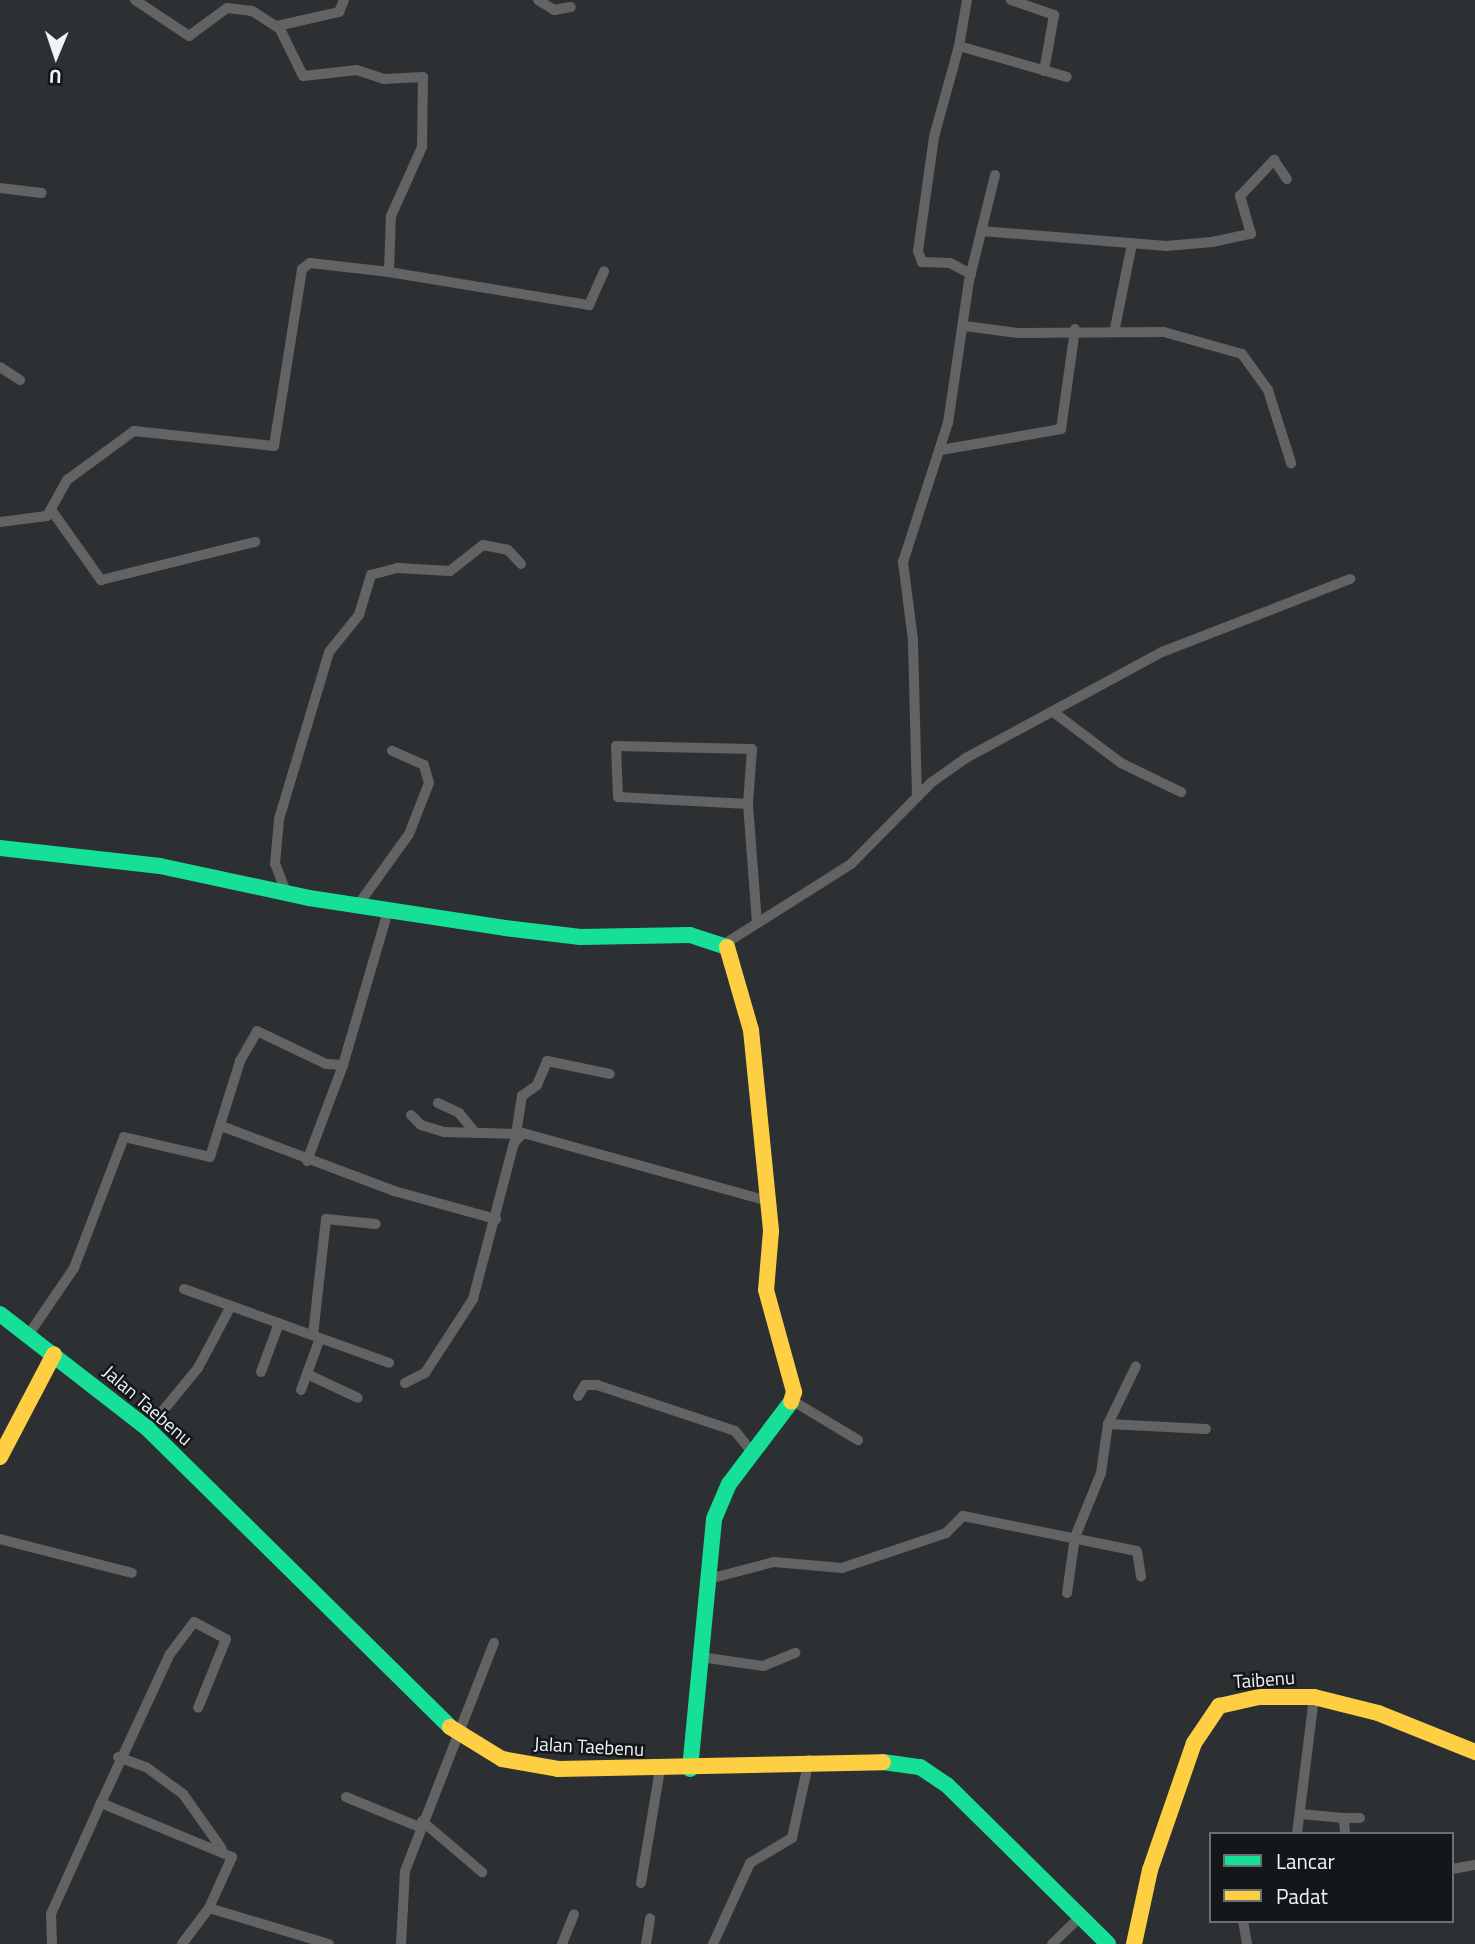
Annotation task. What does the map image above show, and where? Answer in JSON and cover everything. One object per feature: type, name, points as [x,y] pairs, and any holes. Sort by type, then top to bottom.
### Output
[{"type":"main road","points":[[0,848],[160,866],[388,911],[580,937],[690,935],[726,943],[751,1030],[768,1201],[766,1290],[789,1357],[793,1401],[751,1451],[713,1519],[690,1769]]},
{"type":"main road","name":"Jalan Taebenu","points":[[0,1314],[148,1429],[460,1737],[516,1763],[660,1770],[809,1760],[883,1760],[931,1772],[1108,1944]]},
{"type":"main road","points":[[0,1457],[54,1354]]},
{"type":"main road","name":"Taibenu","points":[[1135,1944],[1150,1870],[1206,1716],[1228,1702],[1314,1697],[1378,1713],[1475,1752]]},
{"type":"street","points":[[135,0],[189,36],[234,6],[277,26],[303,76],[357,71],[384,79],[423,77],[422,146],[391,216],[389,272]]},
{"type":"street","points":[[277,26],[339,12],[344,0]]},
{"type":"street","points":[[538,0],[554,9],[571,7]]},
{"type":"street","points":[[967,0],[959,46],[934,137],[918,251],[927,264],[950,263],[971,274]]},
{"type":"street","points":[[1011,0],[1054,15],[1044,71]]},
{"type":"street","points":[[959,46],[1067,77]]},
{"type":"street","points":[[981,231],[1132,244],[1192,245],[1251,234],[1240,196],[1274,160],[1287,179]]},
{"type":"street","points":[[917,796],[913,640],[903,562],[941,450],[965,326],[971,274],[995,175]]},
{"type":"street","points":[[0,188],[42,193]]},
{"type":"street","points":[[1115,328],[1132,244]]},
{"type":"street","points":[[0,522],[35,522],[52,512],[68,480],[134,431],[274,446],[302,270],[310,263],[389,272],[589,304],[604,271]]},
{"type":"street","points":[[965,326],[1018,333],[1115,328],[1164,332],[1242,354],[1268,390],[1290,463]]},
{"type":"street","points":[[941,450],[1061,429],[1075,329]]},
{"type":"street","points":[[0,367],[20,380]]},
{"type":"street","points":[[52,512],[101,580],[255,542]]},
{"type":"street","points":[[286,892],[275,864],[279,819],[329,652],[342,627],[359,615],[371,575],[398,568],[450,571],[483,545],[508,550],[521,564]]},
{"type":"street","points":[[726,943],[851,864],[917,796],[966,758],[1056,713],[1161,652],[1350,579]]},
{"type":"street","points":[[1056,713],[1121,763],[1181,792]]},
{"type":"street","points":[[748,804],[618,797],[616,746],[749,747],[748,804],[757,923]]},
{"type":"street","points":[[358,905],[409,834],[429,783],[424,765],[392,751]]},
{"type":"street","points":[[307,1161],[343,1065],[388,911]]},
{"type":"street","points":[[29,1334],[74,1268],[124,1137],[206,1159],[223,1127],[240,1061],[257,1031],[326,1064],[343,1065]]},
{"type":"street","points":[[405,1383],[425,1373],[467,1311],[496,1219],[516,1137],[522,1096],[537,1085],[547,1061],[610,1074]]},
{"type":"street","points":[[438,1103],[459,1113],[475,1133]]},
{"type":"street","points":[[411,1115],[430,1129],[516,1137],[530,1133],[678,1181],[768,1201]]},
{"type":"street","points":[[223,1127],[307,1161],[496,1219]]},
{"type":"street","points":[[301,1390],[317,1336],[326,1219],[376,1224]]},
{"type":"street","points":[[184,1289],[389,1363]]},
{"type":"street","points":[[148,1429],[198,1368],[231,1306]]},
{"type":"street","points":[[261,1372],[279,1323]]},
{"type":"street","points":[[1067,1592],[1074,1536],[1101,1473],[1108,1424],[1136,1366]]},
{"type":"street","points":[[307,1374],[358,1398]]},
{"type":"street","points":[[578,1395],[585,1385],[597,1385],[735,1431],[751,1451]]},
{"type":"street","points":[[793,1401],[858,1440]]},
{"type":"street","points":[[1108,1424],[1206,1429]]},
{"type":"street","points":[[709,1579],[774,1562],[842,1568],[946,1533],[963,1516],[1074,1536],[1137,1551],[1141,1577]]},
{"type":"street","points":[[0,1539],[132,1573]]},
{"type":"street","points":[[52,1944],[51,1914],[102,1803],[118,1757],[194,1622],[226,1639],[198,1708]]},
{"type":"street","points":[[401,1944],[402,1884],[421,1824],[460,1737],[494,1643]]},
{"type":"street","points":[[701,1657],[763,1666],[796,1653]]},
{"type":"street","points":[[1297,1832],[1314,1697]]},
{"type":"street","points":[[118,1757],[146,1767],[183,1794],[231,1862],[209,1908],[182,1944]]},
{"type":"street","points":[[713,1944],[750,1863],[792,1838],[809,1760]]},
{"type":"street","points":[[641,1883],[660,1770]]},
{"type":"street","points":[[346,1797],[421,1824],[481,1872]]},
{"type":"street","points":[[102,1803],[222,1849]]},
{"type":"street","points":[[1300,1814],[1350,1818],[1346,1832]]},
{"type":"street","points":[[1454,1869],[1475,1865]]},
{"type":"street","points":[[209,1908],[329,1944]]},
{"type":"street","points":[[562,1944],[574,1914]]},
{"type":"street","points":[[646,1944],[650,1917]]},
{"type":"street","points":[[1052,1944],[1080,1917]]},
{"type":"street","points":[[1243,1923],[1247,1944]]},
{"type":"traffic: fast","points":[[0,848],[160,866],[309,898],[505,928],[580,937],[690,935],[727,947]]},
{"type":"traffic: fast","points":[[0,1314],[148,1429],[450,1727]]},
{"type":"traffic: fast","points":[[690,1769],[714,1519],[729,1484],[791,1402]]},
{"type":"traffic: fast","points":[[883,1762],[920,1767],[947,1785],[1108,1944]]},
{"type":"traffic: slow","points":[[727,947],[751,1030],[771,1231],[766,1290],[794,1392],[791,1402]]},
{"type":"traffic: slow","points":[[0,1457],[54,1354]]},
{"type":"traffic: slow","points":[[1134,1944],[1150,1870],[1194,1743],[1219,1706],[1259,1697],[1314,1697],[1378,1713],[1475,1752]]},
{"type":"traffic: slow","points":[[450,1727],[502,1759],[558,1769],[883,1762]]}]
